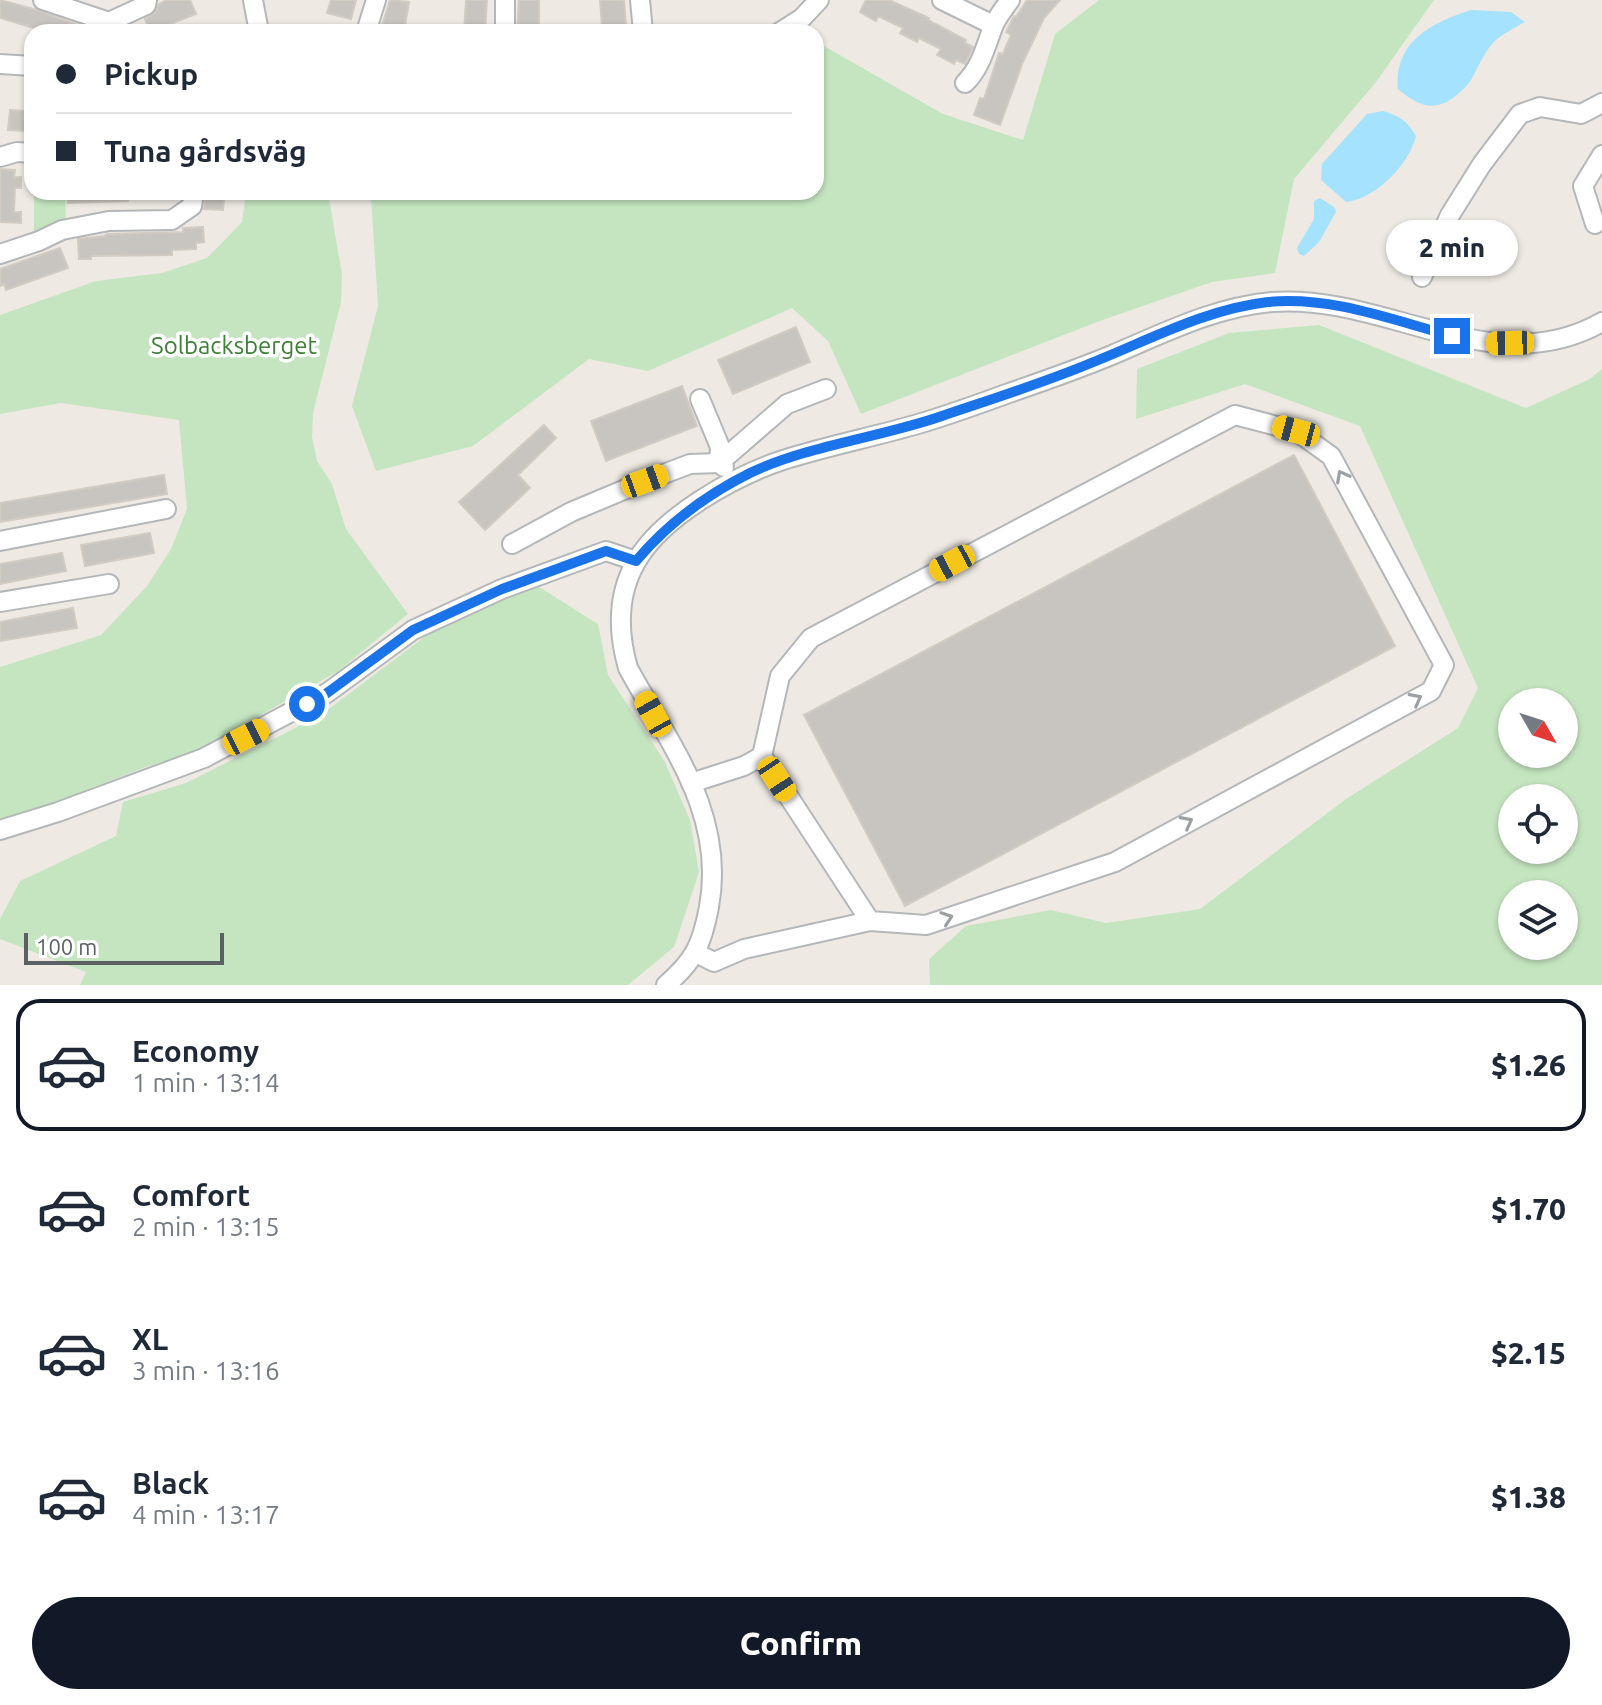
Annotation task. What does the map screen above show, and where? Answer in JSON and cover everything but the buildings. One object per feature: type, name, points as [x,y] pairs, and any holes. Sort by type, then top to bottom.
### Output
[{"type":"street","points":[[43,0],[103,24]]},
{"type":"street","points":[[111,24],[116,0]]},
{"type":"street","points":[[115,24],[146,5],[147,0]]},
{"type":"street","points":[[253,0],[258,24]]},
{"type":"street","points":[[368,24],[376,0]]},
{"type":"street","points":[[505,0],[505,24]]},
{"type":"street","points":[[640,0],[642,24]]},
{"type":"street","points":[[793,24],[819,0]]},
{"type":"street","points":[[942,0],[993,25]]},
{"type":"street","points":[[965,83],[974,74],[989,45],[993,25],[1010,0]]},
{"type":"street","points":[[0,64],[24,66]]},
{"type":"street","points":[[1422,277],[1450,215],[1482,164],[1520,114],[1540,107],[1581,114],[1602,103]]},
{"type":"street","points":[[0,157],[24,152]]},
{"type":"street","points":[[1595,224],[1583,186],[1602,155]]},
{"type":"street","points":[[0,254],[62,230],[109,221],[172,220],[192,206],[193,200]]},
{"type":"street","points":[[695,985],[673,979],[696,953],[712,888],[707,823],[691,783],[628,668],[622,648],[621,609],[636,561],[686,511],[737,480],[784,460],[920,424],[1087,365],[1208,315],[1243,306],[1289,301],[1333,304],[1457,338],[1494,344],[1558,339],[1602,322]]},
{"type":"street","points":[[512,544],[571,512],[645,481],[690,464],[719,463],[787,404],[826,389]]},
{"type":"street","points":[[700,399],[720,447],[719,463]]},
{"type":"street","points":[[696,953],[714,962],[744,949],[870,921],[926,925],[1115,862],[1431,691],[1444,665],[1331,456],[1296,431],[1235,415],[811,638],[780,676],[762,756],[870,921]]},
{"type":"street","points":[[719,463],[737,480]]},
{"type":"street","points":[[0,541],[166,509]]},
{"type":"street","points":[[0,830],[204,758],[327,693],[413,630],[502,589],[606,551],[636,561]]},
{"type":"street","points":[[0,602],[109,584]]},
{"type":"street","points":[[691,783],[744,766],[762,756]]},
{"type":"green space","points":[[1099,0],[1434,0],[1376,82],[1294,179],[1275,273],[1212,282],[1097,322],[861,414],[828,341],[792,308],[648,371],[589,359],[473,446],[376,471],[352,406],[378,306],[371,200],[824,200],[824,46],[943,114],[1023,140],[1055,34]]},
{"type":"green space","points":[[34,200],[65,200],[66,223],[34,236]]},
{"type":"green space","name":"Solbacksberget","points":[[245,200],[329,200],[342,275],[341,302],[313,413],[312,437],[317,461],[332,484],[346,529],[408,614],[337,672],[193,753],[0,819],[0,667],[101,635],[147,586],[171,549],[187,509],[179,420],[61,403],[0,414],[0,315],[96,281],[162,273],[207,258],[242,222]]},
{"type":"green space","points":[[1319,325],[1526,408],[1590,379],[1602,369],[1602,985],[930,985],[929,959],[966,926],[1051,910],[1106,923],[1200,909],[1346,799],[1458,728],[1478,688],[1360,426],[1245,384],[1136,419],[1137,369],[1229,333]]},
{"type":"green space","points":[[536,585],[598,624],[608,675],[665,762],[690,820],[699,872],[674,947],[628,985],[80,985],[86,972],[0,939],[0,919],[20,881],[116,836],[123,802],[186,783],[321,715],[435,629]]},
{"type":"water","points":[[1471,10],[1511,12],[1525,22],[1493,42],[1469,82],[1450,100],[1435,106],[1420,104],[1398,89],[1402,59],[1418,37],[1442,21]]},
{"type":"water","points":[[1383,111],[1399,117],[1409,126],[1416,136],[1412,147],[1389,179],[1368,194],[1346,202],[1321,180],[1322,164],[1367,114]]},
{"type":"water","points":[[1320,198],[1334,207],[1336,212],[1319,242],[1304,256],[1299,254],[1297,248],[1314,219],[1314,201]]},
{"type":"route","points":[[307,704],[327,693],[413,630],[502,589],[606,551],[636,561],[686,511],[755,471],[784,460],[920,424],[981,403],[1087,365],[1208,315],[1243,306],[1289,301],[1333,304],[1452,336]]}]
